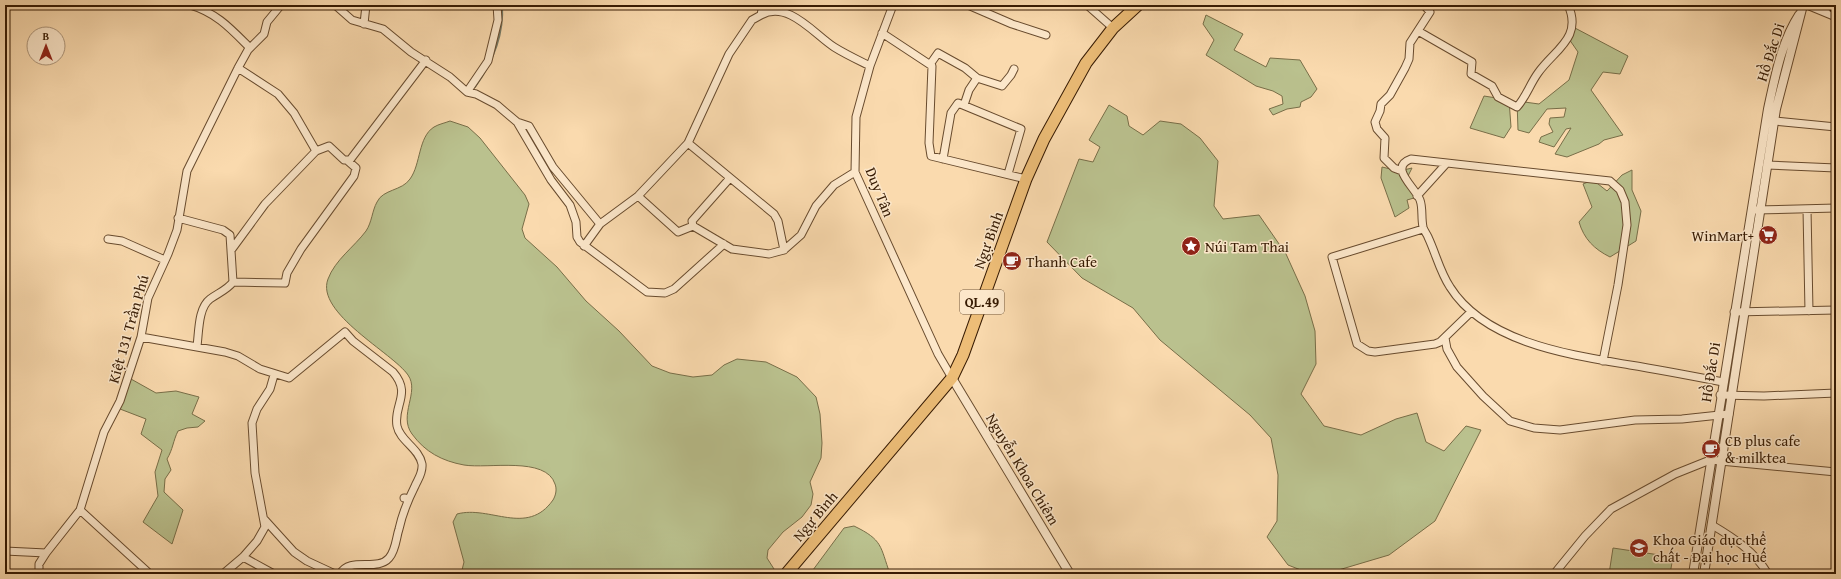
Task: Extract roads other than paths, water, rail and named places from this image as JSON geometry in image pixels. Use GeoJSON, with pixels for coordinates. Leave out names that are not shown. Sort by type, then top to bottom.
{"type":"FeatureCollection","features":[{"type":"Feature","properties":{"kind":"highway","name":"Ngự Bình"},"geometry":{"type":"LineString","coordinates":[[786,574],[952,378],[963,355],[1026,179],[1044,139],[1086,63],[1113,28],[1138,5]]}},
{"type":"Feature","properties":{"kind":"street"},"geometry":{"type":"LineString","coordinates":[[190,5],[223,20],[250,48]]}},
{"type":"Feature","properties":{"kind":"street","name":"Kiệt 131 Trần Phú"},"geometry":{"type":"LineString","coordinates":[[39,574],[39,564],[46,553],[80,510],[104,432],[120,401],[141,337],[148,298],[177,230],[187,171],[238,68],[250,48],[264,34],[267,22],[281,5]]}},
{"type":"Feature","properties":{"kind":"street"},"geometry":{"type":"LineString","coordinates":[[335,5],[352,20],[383,29],[411,52],[426,60],[469,91],[497,105],[517,122],[551,180],[570,205],[576,222],[576,237],[584,246],[647,292],[656,294],[665,293],[674,289],[724,244]]}},
{"type":"Feature","properties":{"kind":"street"},"geometry":{"type":"LineString","coordinates":[[364,24],[366,5]]}},
{"type":"Feature","properties":{"kind":"street"},"geometry":{"type":"LineString","coordinates":[[761,15],[763,5]]}},
{"type":"Feature","properties":{"kind":"street","name":"Duy Tân"},"geometry":{"type":"LineString","coordinates":[[893,5],[870,66],[856,117],[855,172],[938,354],[952,378]]}},
{"type":"Feature","properties":{"kind":"street"},"geometry":{"type":"LineString","coordinates":[[968,5],[1012,24],[1046,35]]}},
{"type":"Feature","properties":{"kind":"street"},"geometry":{"type":"LineString","coordinates":[[1087,5],[1113,28]]}},
{"type":"Feature","properties":{"kind":"street"},"geometry":{"type":"LineString","coordinates":[[1424,5],[1430,12],[1410,43],[1409,59],[1390,95],[1382,104],[1375,122],[1377,129],[1385,138],[1384,158],[1394,168],[1402,172],[1420,200],[1423,229],[1450,287],[1471,312],[1490,325],[1510,335],[1566,353],[1723,382]]}},
{"type":"Feature","properties":{"kind":"street"},"geometry":{"type":"LineString","coordinates":[[1418,31],[1472,62],[1471,74],[1492,86],[1498,97],[1517,107],[1538,72],[1564,45],[1573,22],[1568,5]]}},
{"type":"Feature","properties":{"kind":"street"},"geometry":{"type":"LineString","coordinates":[[469,91],[488,61],[498,20],[496,6]]}},
{"type":"Feature","properties":{"kind":"street"},"geometry":{"type":"LineString","coordinates":[[1804,7],[1836,17]]}},
{"type":"Feature","properties":{"kind":"street","name":"Hồ Đắc Di"},"geometry":{"type":"LineString","coordinates":[[1704,574],[1774,121],[1804,7]]}},
{"type":"Feature","properties":{"kind":"street","name":"Hồ Đắc Di"},"geometry":{"type":"LineString","coordinates":[[1693,574],[1720,395],[1768,109],[1778,65],[1790,29],[1804,7]]}},
{"type":"Feature","properties":{"kind":"street"},"geometry":{"type":"LineString","coordinates":[[584,246],[600,224],[638,196],[688,143],[728,54],[752,20],[766,12],[782,12],[793,16],[841,52],[870,66]]}},
{"type":"Feature","properties":{"kind":"street"},"geometry":{"type":"LineString","coordinates":[[882,33],[931,63]]}},
{"type":"Feature","properties":{"kind":"street"},"geometry":{"type":"LineString","coordinates":[[1014,69],[1002,86],[977,78],[965,68],[938,53],[931,63],[929,143],[931,156],[1026,179]]}},
{"type":"Feature","properties":{"kind":"street"},"geometry":{"type":"LineString","coordinates":[[348,161],[426,60]]}},
{"type":"Feature","properties":{"kind":"street"},"geometry":{"type":"LineString","coordinates":[[238,68],[278,94],[294,114],[316,151]]}},
{"type":"Feature","properties":{"kind":"street"},"geometry":{"type":"LineString","coordinates":[[964,104],[969,90],[977,78]]}},
{"type":"Feature","properties":{"kind":"street"},"geometry":{"type":"LineString","coordinates":[[943,159],[951,114],[958,103],[964,104],[1000,121],[1021,128],[1008,174]]}},
{"type":"Feature","properties":{"kind":"street"},"geometry":{"type":"LineString","coordinates":[[1774,121],[1836,127]]}},
{"type":"Feature","properties":{"kind":"street"},"geometry":{"type":"LineString","coordinates":[[517,122],[529,126],[553,167],[600,224]]}},
{"type":"Feature","properties":{"kind":"street"},"geometry":{"type":"LineString","coordinates":[[688,143],[774,214],[778,221],[784,250]]}},
{"type":"Feature","properties":{"kind":"street"},"geometry":{"type":"LineString","coordinates":[[232,249],[265,204],[316,151],[329,146],[344,160],[348,161],[356,168],[354,176],[301,248],[287,273],[285,283],[233,282]]}},
{"type":"Feature","properties":{"kind":"street"},"geometry":{"type":"LineString","coordinates":[[1402,172],[1404,162],[1411,159],[1610,181],[1620,190],[1626,202],[1627,226],[1618,285],[1603,361]]}},
{"type":"Feature","properties":{"kind":"street"},"geometry":{"type":"LineString","coordinates":[[1418,196],[1446,164]]}},
{"type":"Feature","properties":{"kind":"street"},"geometry":{"type":"LineString","coordinates":[[1767,165],[1836,168]]}},
{"type":"Feature","properties":{"kind":"street"},"geometry":{"type":"LineString","coordinates":[[693,226],[732,249],[769,254],[784,250],[801,235],[816,206],[834,185],[855,172]]}},
{"type":"Feature","properties":{"kind":"street"},"geometry":{"type":"LineString","coordinates":[[693,226],[692,221],[730,178]]}},
{"type":"Feature","properties":{"kind":"street"},"geometry":{"type":"LineString","coordinates":[[638,196],[678,232],[693,226]]}},
{"type":"Feature","properties":{"kind":"street"},"geometry":{"type":"LineString","coordinates":[[1751,210],[1836,208]]}},
{"type":"Feature","properties":{"kind":"street"},"geometry":{"type":"LineString","coordinates":[[1807,209],[1809,311]]}},
{"type":"Feature","properties":{"kind":"street"},"geometry":{"type":"LineString","coordinates":[[178,218],[223,230],[230,235],[233,282],[229,287],[209,299],[203,307],[197,346]]}},
{"type":"Feature","properties":{"kind":"street"},"geometry":{"type":"LineString","coordinates":[[1423,229],[1332,256],[1355,339],[1360,346],[1368,351],[1382,352],[1435,344],[1444,338],[1471,312]]}},
{"type":"Feature","properties":{"kind":"street"},"geometry":{"type":"LineString","coordinates":[[108,239],[122,241],[165,260]]}},
{"type":"Feature","properties":{"kind":"street"},"geometry":{"type":"LineString","coordinates":[[1734,312],[1836,310]]}},
{"type":"Feature","properties":{"kind":"street"},"geometry":{"type":"LineString","coordinates":[[141,337],[197,346],[238,356],[260,369],[274,375],[289,378],[343,334],[393,372],[401,399],[397,419],[398,428],[415,451],[422,465],[420,478],[407,499],[390,558],[380,563],[349,566],[342,570],[340,574]]}},
{"type":"Feature","properties":{"kind":"street"},"geometry":{"type":"LineString","coordinates":[[1444,338],[1447,349],[1457,367],[1483,396],[1510,421],[1534,428],[1560,430],[1635,420],[1682,419],[1717,414],[1729,414]]}},
{"type":"Feature","properties":{"kind":"street"},"geometry":{"type":"LineString","coordinates":[[223,574],[243,557],[257,541],[264,527],[255,473],[252,423],[257,409],[270,389],[274,375]]}},
{"type":"Feature","properties":{"kind":"street","name":"Nguyễn Khoa Chiêm"},"geometry":{"type":"LineString","coordinates":[[952,378],[1070,574]]}},
{"type":"Feature","properties":{"kind":"street"},"geometry":{"type":"LineString","coordinates":[[1720,395],[1816,395],[1836,392]]}},
{"type":"Feature","properties":{"kind":"street"},"geometry":{"type":"LineString","coordinates":[[1554,574],[1585,536],[1611,509],[1675,474],[1710,460],[1836,472]]}},
{"type":"Feature","properties":{"kind":"street"},"geometry":{"type":"LineString","coordinates":[[80,510],[150,574]]}},
{"type":"Feature","properties":{"kind":"street"},"geometry":{"type":"LineString","coordinates":[[264,520],[294,552],[307,561],[335,574]]}},
{"type":"Feature","properties":{"kind":"street"},"geometry":{"type":"LineString","coordinates":[[1712,525],[1740,541],[1760,562],[1768,574]]}},
{"type":"Feature","properties":{"kind":"street"},"geometry":{"type":"LineString","coordinates":[[5,551],[46,553]]}},
{"type":"Feature","properties":{"kind":"street"},"geometry":{"type":"LineString","coordinates":[[243,557],[274,574]]}},
{"type":"Feature","properties":{"kind":"waterway"},"geometry":{"type":"LineString","coordinates":[[475,87],[487,68],[496,48],[501,27],[502,5]]}},
{"type":"Feature","properties":{"kind":"railway"},"geometry":{"type":"LineString","coordinates":[[1817,5],[1836,13]]}},
{"type":"Feature","properties":{"kind":"place","name":"WinMart+"},"geometry":{"type":"Point","coordinates":[1768,235]}},
{"type":"Feature","properties":{"kind":"place","name":"Núi Tam Thai"},"geometry":{"type":"Point","coordinates":[1191,246]}},
{"type":"Feature","properties":{"kind":"place","name":"Thanh Cafe"},"geometry":{"type":"Point","coordinates":[1012,261]}},
{"type":"Feature","properties":{"kind":"place","name":"CB plus cafe & milktea"},"geometry":{"type":"Point","coordinates":[1711,449]}},
{"type":"Feature","properties":{"kind":"place","name":"Khoa Giáo dục thể chất - Đại học Huế"},"geometry":{"type":"Point","coordinates":[1639,548]}}]}
